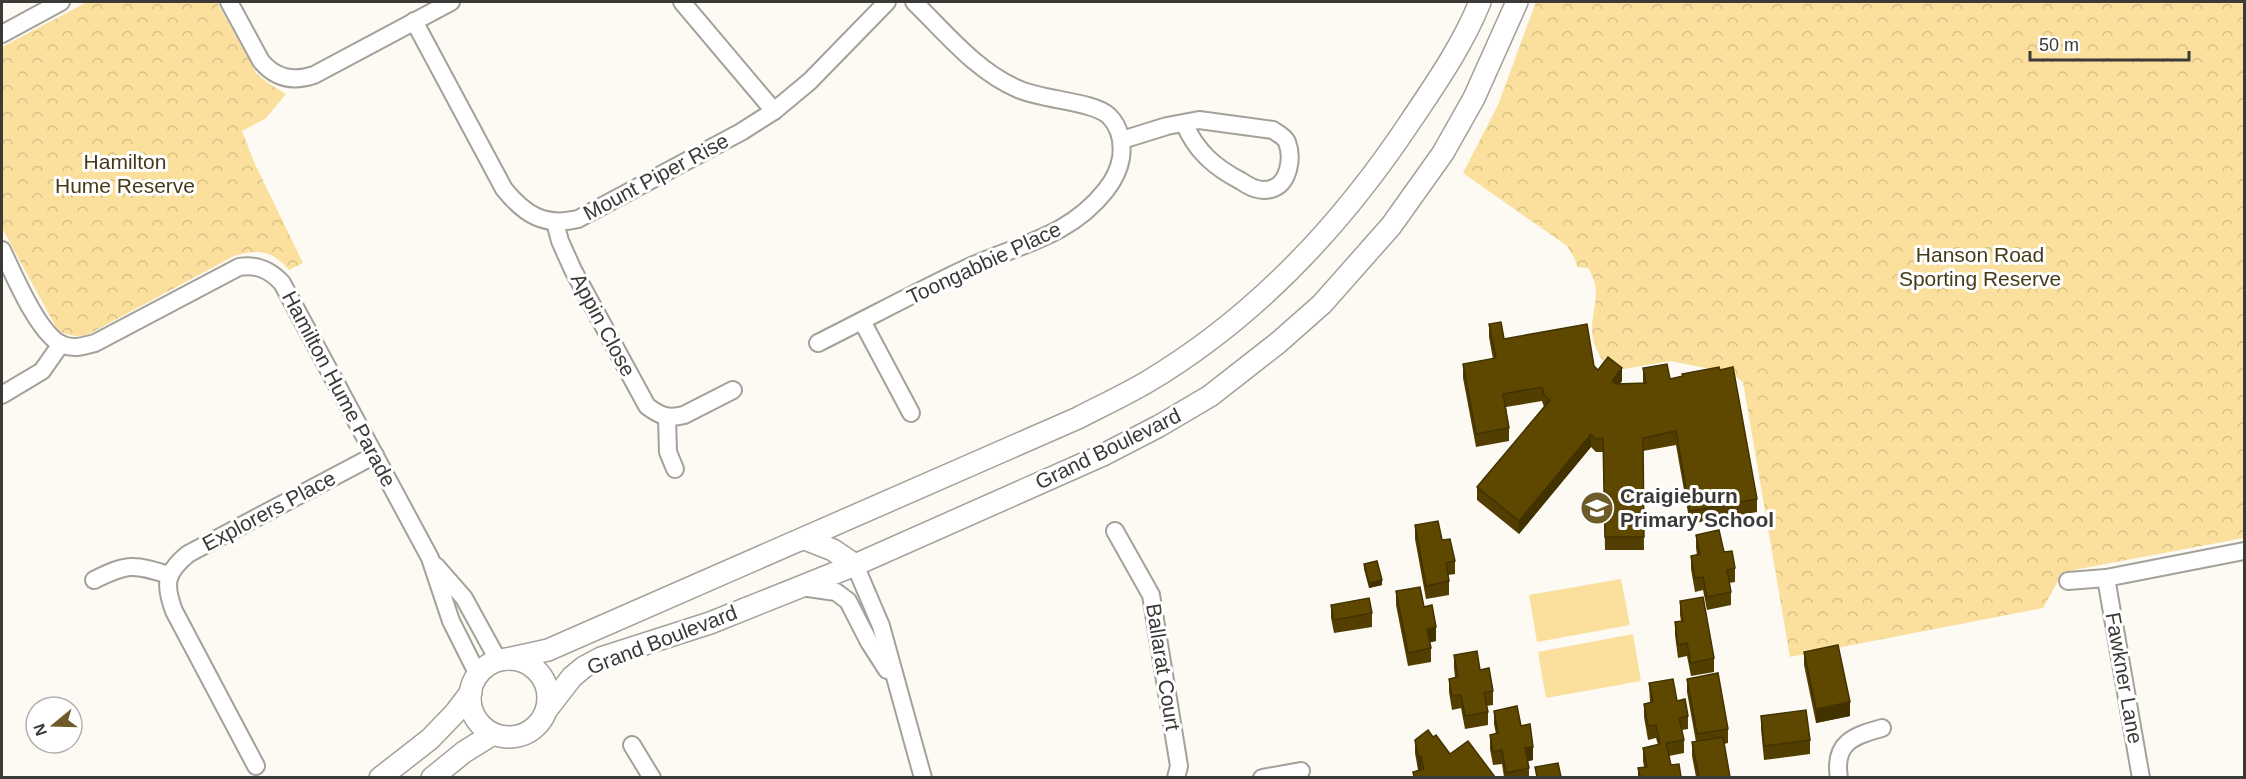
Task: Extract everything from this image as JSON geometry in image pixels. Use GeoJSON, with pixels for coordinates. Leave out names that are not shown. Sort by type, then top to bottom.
{"type":"FeatureCollection","features":[{"type":"Feature","properties":{"kind":"street"},"geometry":{"type":"LineString","coordinates":[[2,33],[61,2]]}},
{"type":"Feature","properties":{"kind":"street"},"geometry":{"type":"LineString","coordinates":[[229,2],[261,61],[277,75],[290,79],[302,79],[314,75],[451,2]]}},
{"type":"Feature","properties":{"kind":"street"},"geometry":{"type":"LineString","coordinates":[[682,2],[774,111]]}},
{"type":"Feature","properties":{"kind":"street","name":"Mount Piper Rise"},"geometry":{"type":"LineString","coordinates":[[414,21],[504,189],[528,213],[555,222],[566,222],[578,219],[741,132],[774,111],[810,81],[887,2]]}},
{"type":"Feature","properties":{"kind":"street"},"geometry":{"type":"LineString","coordinates":[[914,2],[978,65],[1020,90],[1042,98],[1100,110],[1114,121],[1122,140],[1184,123],[1199,120],[1273,130],[1282,136],[1290,154],[1283,182],[1277,187],[1261,190],[1230,175],[1208,160],[1198,149],[1184,123]]}},
{"type":"Feature","properties":{"kind":"street","name":"Grand Boulevard"},"geometry":{"type":"LineString","coordinates":[[502,659],[548,650],[1078,418],[1147,382],[1239,317],[1281,280],[1364,189],[1436,83],[1472,22],[1480,2]]}},
{"type":"Feature","properties":{"kind":"street","name":"Grand Boulevard"},"geometry":{"type":"LineString","coordinates":[[548,708],[572,677],[601,658],[710,623],[855,565],[1103,455],[1210,396],[1279,342],[1322,304],[1358,266],[1418,191],[1443,153],[1474,98],[1517,2]]}},
{"type":"Feature","properties":{"kind":"street","name":"Toongabbie Place"},"geometry":{"type":"LineString","coordinates":[[818,343],[970,267],[1050,236],[1079,219],[1114,180],[1120,163],[1122,140]]}},
{"type":"Feature","properties":{"kind":"street","name":"Appin Close"},"geometry":{"type":"LineString","coordinates":[[555,222],[560,241],[573,270],[647,406],[658,415],[667,418]]}},
{"type":"Feature","properties":{"kind":"street"},"geometry":{"type":"LineString","coordinates":[[2,250],[39,322],[45,331],[61,345],[42,371],[2,395]]}},
{"type":"Feature","properties":{"kind":"street","name":"Hamilton Hume Parade"},"geometry":{"type":"LineString","coordinates":[[61,345],[72,347],[95,343],[229,272],[248,266],[258,267],[276,275],[430,558],[474,683]]}},
{"type":"Feature","properties":{"kind":"street"},"geometry":{"type":"LineString","coordinates":[[862,321],[911,413]]}},
{"type":"Feature","properties":{"kind":"street"},"geometry":{"type":"LineString","coordinates":[[675,469],[668,452],[667,418],[684,415],[733,390]]}},
{"type":"Feature","properties":{"kind":"street","name":"Explorers Place"},"geometry":{"type":"LineString","coordinates":[[169,575],[177,563],[188,554],[375,455]]}},
{"type":"Feature","properties":{"kind":"street","name":"Ballarat Court"},"geometry":{"type":"LineString","coordinates":[[1115,531],[1151,595],[1179,766],[1177,777]]}},
{"type":"Feature","properties":{"kind":"street"},"geometry":{"type":"LineString","coordinates":[[805,539],[832,550],[855,565],[881,626],[923,777]]}},
{"type":"Feature","properties":{"kind":"street"},"geometry":{"type":"LineString","coordinates":[[2068,581],[2106,578],[2244,551]]}},
{"type":"Feature","properties":{"kind":"street","name":"Hamilton Hume Parade"},"geometry":{"type":"LineString","coordinates":[[430,558],[464,598],[502,659]]}},
{"type":"Feature","properties":{"kind":"street"},"geometry":{"type":"LineString","coordinates":[[94,580],[117,568],[130,566],[141,566],[169,575],[166,585],[174,611],[256,766]]}},
{"type":"Feature","properties":{"kind":"street","name":"Fawkner Lane"},"geometry":{"type":"LineString","coordinates":[[2106,578],[2141,777]]}},
{"type":"Feature","properties":{"kind":"street"},"geometry":{"type":"LineString","coordinates":[[799,587],[836,592],[848,601],[869,642],[897,686]]}},
{"type":"Feature","properties":{"kind":"street"},"geometry":{"type":"LineString","coordinates":[[380,777],[430,739],[455,713],[474,683],[487,666],[502,659],[519,660],[531,665],[540,673],[546,683],[549,696],[548,708],[536,728],[526,734],[504,737],[493,734],[482,727],[475,717],[471,705],[474,683]]}},
{"type":"Feature","properties":{"kind":"street"},"geometry":{"type":"LineString","coordinates":[[1839,777],[1838,767],[1845,743],[1856,736],[1882,728]]}},
{"type":"Feature","properties":{"kind":"street"},"geometry":{"type":"LineString","coordinates":[[432,777],[464,752],[493,734]]}},
{"type":"Feature","properties":{"kind":"street"},"geometry":{"type":"LineString","coordinates":[[632,745],[652,777]]}},
{"type":"Feature","properties":{"kind":"street"},"geometry":{"type":"LineString","coordinates":[[1262,777],[1301,771]]}},
{"type":"Feature","properties":{"kind":"green space","name":"Hamilton Hume Reserve"},"geometry":{"type":"Polygon","coordinates":[[[87,2],[217,2],[257,74],[286,94],[266,118],[242,131],[254,162],[303,263],[289,270],[277,258],[264,253],[251,252],[234,256],[87,335],[71,335],[57,329],[2,228],[2,47],[87,2]]]}},
{"type":"Feature","properties":{"kind":"green space","name":"Hanson Road Sporting Reserve"},"geometry":{"type":"Polygon","coordinates":[[[1536,2],[2244,2],[2244,538],[2063,572],[2043,608],[1790,657],[1743,382],[1731,373],[1670,361],[1618,370],[1606,366],[1596,349],[1592,335],[1596,291],[1588,268],[1577,267],[1567,246],[1463,173],[1498,105],[1536,2]]]}},
{"type":"Feature","properties":{"kind":"green space"},"geometry":{"type":"Polygon","coordinates":[[[1621,579],[1630,625],[1537,642],[1529,595],[1621,579]]]}},
{"type":"Feature","properties":{"kind":"green space"},"geometry":{"type":"Polygon","coordinates":[[[1633,634],[1641,681],[1546,698],[1538,652],[1633,634]]]}},
{"type":"Feature","properties":{"kind":"building"},"geometry":{"type":"Polygon","coordinates":[[[1501,322],[1504,339],[1587,324],[1594,366],[1598,370],[1608,357],[1622,368],[1612,381],[1616,384],[1646,383],[1643,368],[1667,364],[1670,379],[1683,376],[1682,374],[1719,367],[1720,370],[1733,367],[1757,499],[1690,511],[1676,431],[1643,438],[1644,537],[1605,537],[1603,438],[1596,439],[1591,434],[1519,521],[1477,487],[1550,400],[1544,395],[1542,387],[1503,394],[1509,428],[1476,434],[1463,364],[1496,358],[1489,324],[1501,322]]]}},
{"type":"Feature","properties":{"kind":"building"},"geometry":{"type":"Polygon","coordinates":[[[1438,521],[1442,540],[1450,539],[1455,561],[1446,563],[1449,581],[1426,586],[1415,525],[1438,521]]]}},
{"type":"Feature","properties":{"kind":"building"},"geometry":{"type":"Polygon","coordinates":[[[1719,530],[1724,552],[1732,551],[1735,568],[1727,570],[1731,592],[1707,597],[1703,577],[1695,578],[1691,556],[1700,554],[1696,535],[1719,530]]]}},
{"type":"Feature","properties":{"kind":"building"},"geometry":{"type":"Polygon","coordinates":[[[1377,561],[1382,580],[1369,583],[1364,564],[1377,561]]]}},
{"type":"Feature","properties":{"kind":"building"},"geometry":{"type":"Polygon","coordinates":[[[1420,587],[1424,607],[1432,605],[1436,627],[1427,629],[1431,648],[1408,653],[1396,591],[1420,587]]]}},
{"type":"Feature","properties":{"kind":"building"},"geometry":{"type":"Polygon","coordinates":[[[1703,597],[1714,658],[1691,663],[1687,643],[1678,645],[1675,622],[1683,621],[1680,601],[1703,597]]]}},
{"type":"Feature","properties":{"kind":"building"},"geometry":{"type":"Polygon","coordinates":[[[1369,598],[1372,613],[1334,620],[1331,605],[1369,598]]]}},
{"type":"Feature","properties":{"kind":"building"},"geometry":{"type":"Polygon","coordinates":[[[1838,645],[1850,702],[1816,709],[1804,652],[1838,645]]]}},
{"type":"Feature","properties":{"kind":"building"},"geometry":{"type":"Polygon","coordinates":[[[1477,651],[1480,670],[1489,668],[1493,691],[1484,693],[1488,712],[1465,716],[1461,695],[1452,696],[1449,679],[1458,677],[1454,655],[1477,651]]]}},
{"type":"Feature","properties":{"kind":"building"},"geometry":{"type":"Polygon","coordinates":[[[1718,673],[1728,729],[1697,734],[1687,679],[1718,673]]]}},
{"type":"Feature","properties":{"kind":"building"},"geometry":{"type":"Polygon","coordinates":[[[1673,679],[1677,701],[1685,699],[1688,716],[1679,718],[1684,740],[1666,743],[1671,765],[1679,764],[1681,777],[1640,777],[1638,768],[1647,767],[1643,748],[1660,744],[1656,725],[1648,726],[1644,704],[1653,702],[1649,683],[1673,679]]]}},
{"type":"Feature","properties":{"kind":"building"},"geometry":{"type":"Polygon","coordinates":[[[1517,706],[1521,726],[1530,724],[1533,747],[1525,748],[1529,768],[1506,773],[1502,750],[1493,752],[1490,735],[1498,733],[1494,711],[1517,706]]]}},
{"type":"Feature","properties":{"kind":"building"},"geometry":{"type":"Polygon","coordinates":[[[1806,710],[1810,740],[1764,746],[1761,716],[1806,710]]]}},
{"type":"Feature","properties":{"kind":"building"},"geometry":{"type":"Polygon","coordinates":[[[1428,730],[1433,737],[1436,735],[1450,754],[1468,741],[1495,777],[1414,777],[1413,772],[1424,769],[1421,756],[1418,757],[1415,740],[1428,730]]]}},
{"type":"Feature","properties":{"kind":"building"},"geometry":{"type":"Polygon","coordinates":[[[1723,737],[1730,777],[1699,777],[1692,742],[1723,737]]]}},
{"type":"Feature","properties":{"kind":"building"},"geometry":{"type":"Polygon","coordinates":[[[1558,763],[1561,777],[1537,777],[1535,767],[1558,763]]]}},
{"type":"Feature","properties":{"kind":"place","name":"Craigieburn Primary School"},"geometry":{"type":"Point","coordinates":[1597,508]}}]}
